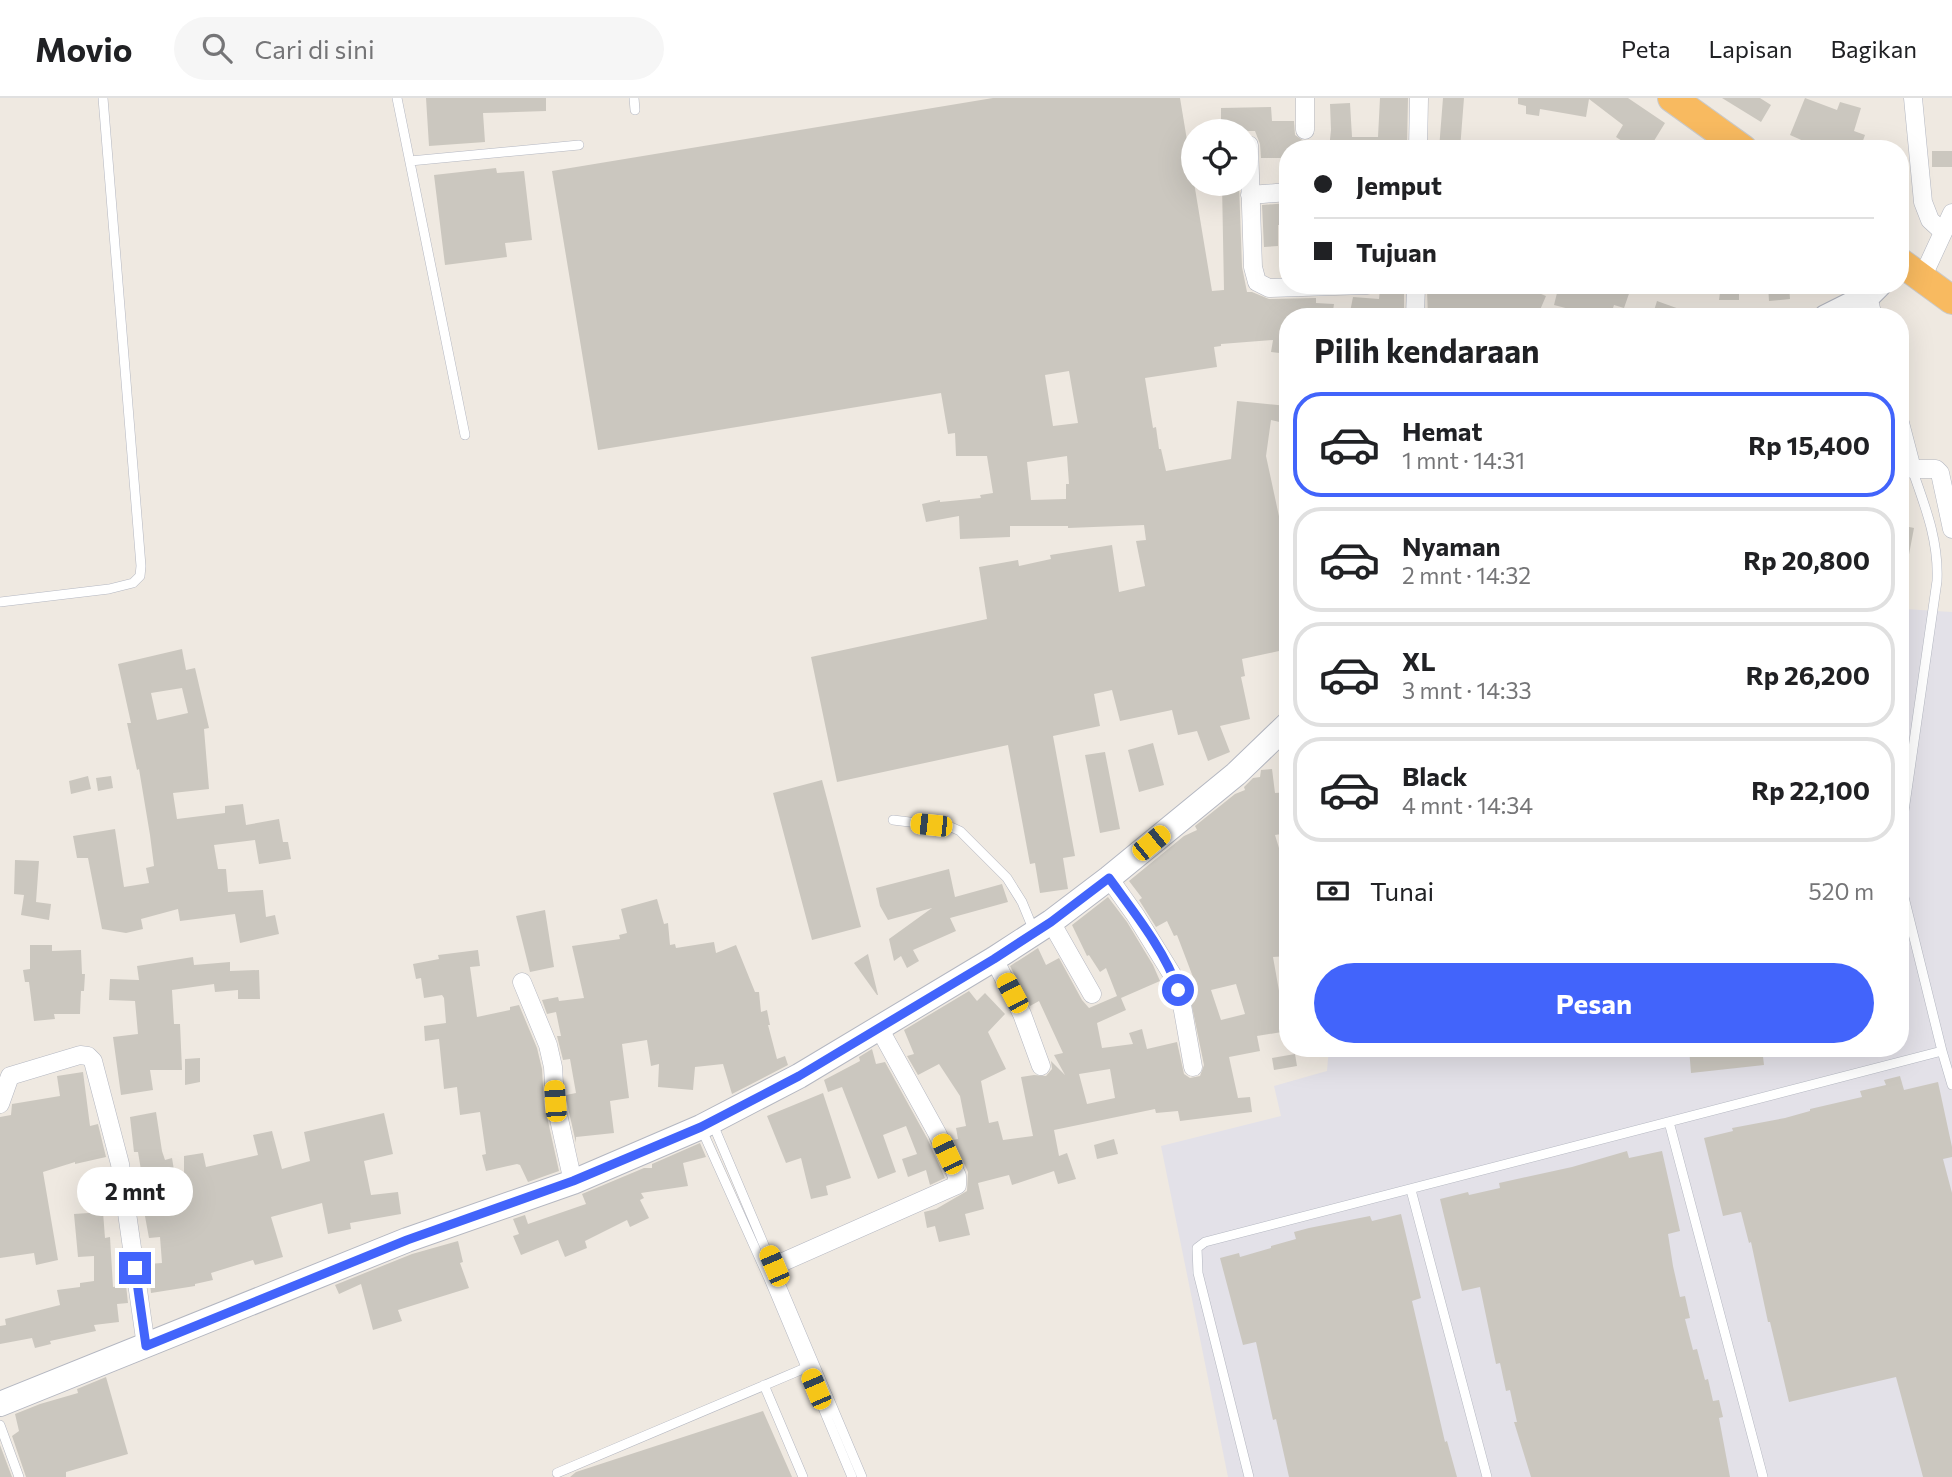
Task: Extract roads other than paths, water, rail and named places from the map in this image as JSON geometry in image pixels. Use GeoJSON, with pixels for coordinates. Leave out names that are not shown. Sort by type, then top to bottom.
{"type":"FeatureCollection","features":[{"type":"Feature","properties":{"kind":"highway"},"geometry":{"type":"LineString","coordinates":[[1672,98],[1730,140]]}},
{"type":"Feature","properties":{"kind":"highway"},"geometry":{"type":"LineString","coordinates":[[1911,270],[1952,300]]}},
{"type":"Feature","properties":{"kind":"main road"},"geometry":{"type":"LineString","coordinates":[[1850,308],[1873,299]]}},
{"type":"Feature","properties":{"kind":"main road"},"geometry":{"type":"LineString","coordinates":[[0,1404],[407,1240],[573,1181],[706,1124],[799,1076],[1043,927],[1109,878],[1236,774],[1279,733]]}},
{"type":"Feature","properties":{"kind":"street"},"geometry":{"type":"LineString","coordinates":[[1305,98],[1305,130]]}},
{"type":"Feature","properties":{"kind":"street"},"geometry":{"type":"LineString","coordinates":[[1418,140],[1419,98]]}},
{"type":"Feature","properties":{"kind":"street"},"geometry":{"type":"LineString","coordinates":[[1913,98],[1923,202],[1930,220],[1943,232]]}},
{"type":"Feature","properties":{"kind":"street"},"geometry":{"type":"LineString","coordinates":[[1258,194],[1279,193]]}},
{"type":"Feature","properties":{"kind":"street"},"geometry":{"type":"LineString","coordinates":[[1250,196],[1253,267],[1257,282],[1269,288],[1279,288]]}},
{"type":"Feature","properties":{"kind":"street"},"geometry":{"type":"LineString","coordinates":[[1911,270],[1943,232],[1952,213]]}},
{"type":"Feature","properties":{"kind":"street"},"geometry":{"type":"LineString","coordinates":[[1909,458],[1912,469],[1936,469],[1940,473],[1952,529]]}},
{"type":"Feature","properties":{"kind":"street"},"geometry":{"type":"LineString","coordinates":[[1109,878],[1173,976],[1182,1005],[1193,1067]]}},
{"type":"Feature","properties":{"kind":"street"},"geometry":{"type":"LineString","coordinates":[[1043,927],[1092,994]]}},
{"type":"Feature","properties":{"kind":"street"},"geometry":{"type":"LineString","coordinates":[[994,959],[1022,1014],[1041,1066]]}},
{"type":"Feature","properties":{"kind":"street"},"geometry":{"type":"LineString","coordinates":[[522,982],[548,1045],[553,1067],[555,1101],[573,1181]]}},
{"type":"Feature","properties":{"kind":"street"},"geometry":{"type":"LineString","coordinates":[[774,1266],[957,1185],[957,1176],[937,1133],[879,1028]]}},
{"type":"Feature","properties":{"kind":"street"},"geometry":{"type":"LineString","coordinates":[[0,1104],[6,1082],[15,1074],[80,1055],[89,1056],[93,1061],[120,1164],[146,1346]]}},
{"type":"Feature","properties":{"kind":"lane"},"geometry":{"type":"LineString","coordinates":[[0,602],[109,589],[132,583],[140,576],[142,566],[103,98]]}},
{"type":"Feature","properties":{"kind":"lane"},"geometry":{"type":"LineString","coordinates":[[397,98],[465,435]]}},
{"type":"Feature","properties":{"kind":"lane"},"geometry":{"type":"LineString","coordinates":[[634,98],[635,110]]}},
{"type":"Feature","properties":{"kind":"lane"},"geometry":{"type":"LineString","coordinates":[[410,161],[579,145]]}},
{"type":"Feature","properties":{"kind":"lane"},"geometry":{"type":"LineString","coordinates":[[1909,776],[1938,559],[1933,529],[1912,469]]}},
{"type":"Feature","properties":{"kind":"lane"},"geometry":{"type":"LineString","coordinates":[[893,820],[950,827],[960,831],[1007,878],[1022,902],[1043,927]]}},
{"type":"Feature","properties":{"kind":"lane"},"geometry":{"type":"LineString","coordinates":[[1909,917],[1952,1084]]}},
{"type":"Feature","properties":{"kind":"lane"},"geometry":{"type":"LineString","coordinates":[[1249,1477],[1198,1273],[1197,1248],[1205,1242],[1942,1051]]}},
{"type":"Feature","properties":{"kind":"lane"},"geometry":{"type":"LineString","coordinates":[[1669,1122],[1763,1477]]}},
{"type":"Feature","properties":{"kind":"lane"},"geometry":{"type":"LineString","coordinates":[[706,1124],[774,1266],[852,1477]]}},
{"type":"Feature","properties":{"kind":"lane"},"geometry":{"type":"LineString","coordinates":[[706,1124],[862,1477]]}},
{"type":"Feature","properties":{"kind":"lane"},"geometry":{"type":"LineString","coordinates":[[1410,1189],[1487,1477]]}},
{"type":"Feature","properties":{"kind":"lane"},"geometry":{"type":"LineString","coordinates":[[557,1472],[811,1365]]}},
{"type":"Feature","properties":{"kind":"lane"},"geometry":{"type":"LineString","coordinates":[[764,1385],[803,1477]]}},
{"type":"Feature","properties":{"kind":"lane"},"geometry":{"type":"LineString","coordinates":[[0,1425],[19,1477]]}}]}
